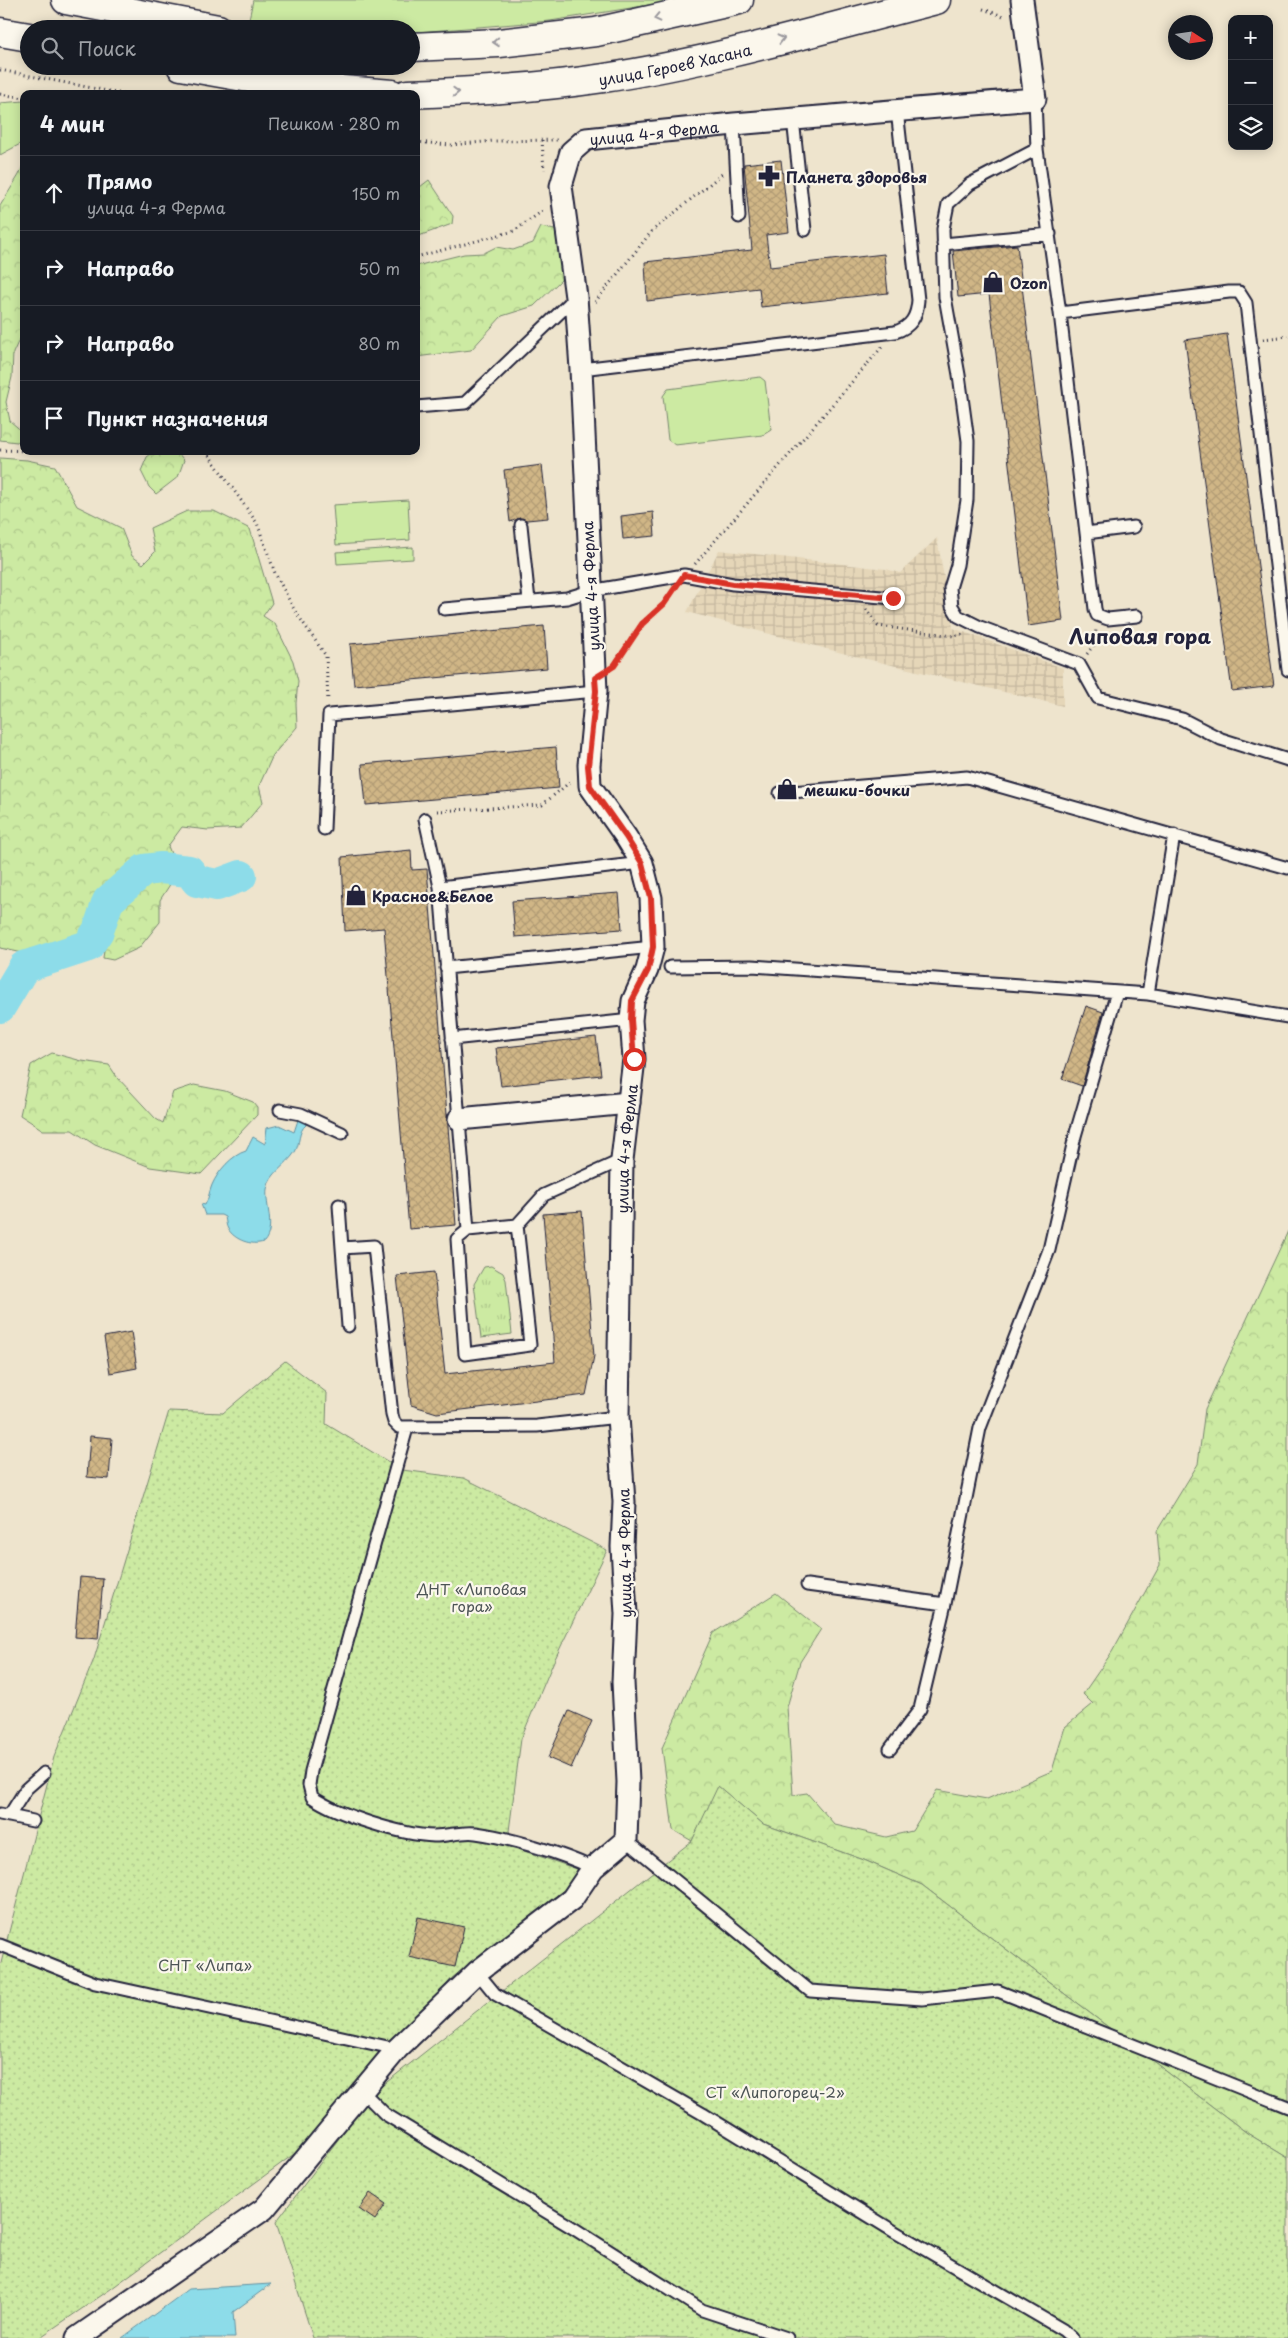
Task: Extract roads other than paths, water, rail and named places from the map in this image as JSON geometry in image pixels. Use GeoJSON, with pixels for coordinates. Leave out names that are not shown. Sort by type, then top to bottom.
{"type":"FeatureCollection","features":[{"type":"Feature","properties":{"kind":"main road"},"geometry":{"type":"LineString","coordinates":[[66,0],[171,20]]}},
{"type":"Feature","properties":{"kind":"main road"},"geometry":{"type":"LineString","coordinates":[[420,46],[499,42],[596,32],[738,0]]}},
{"type":"Feature","properties":{"kind":"main road","name":"улица Героев Хасана"},"geometry":{"type":"LineString","coordinates":[[420,94],[500,91],[605,78],[733,51],[936,0]]}},
{"type":"Feature","properties":{"kind":"main road"},"geometry":{"type":"LineString","coordinates":[[0,32],[20,35]]}},
{"type":"Feature","properties":{"kind":"main road"},"geometry":{"type":"LineString","coordinates":[[232,75],[295,86],[344,90]]}},
{"type":"Feature","properties":{"kind":"street"},"geometry":{"type":"LineString","coordinates":[[1022,0],[1035,99]]}},
{"type":"Feature","properties":{"kind":"street","name":"улица 4-я Ферма"},"geometry":{"type":"LineString","coordinates":[[626,1840],[628,1782],[623,1682],[626,1614],[622,1547],[624,1502],[618,1417],[622,1160],[634,1059],[631,1020],[632,1001],[648,970],[653,947],[651,898],[642,863],[590,786],[588,766],[596,684],[590,592],[581,369],[576,297],[561,186],[571,152],[586,140],[734,124],[1035,99]]}},
{"type":"Feature","properties":{"kind":"street"},"geometry":{"type":"LineString","coordinates":[[459,1119],[629,1103]]}},
{"type":"Feature","properties":{"kind":"street"},"geometry":{"type":"LineString","coordinates":[[78,2338],[264,2209],[397,2049],[476,1972],[572,1899],[593,1868],[626,1840]]}},
{"type":"Feature","properties":{"kind":"lane"},"geometry":{"type":"LineString","coordinates":[[1035,99],[1037,149],[1050,234],[1097,615],[1108,619],[1137,616]]}},
{"type":"Feature","properties":{"kind":"lane"},"geometry":{"type":"LineString","coordinates":[[581,369],[895,332],[906,329],[912,322],[917,310],[918,300],[897,110]]}},
{"type":"Feature","properties":{"kind":"lane"},"geometry":{"type":"LineString","coordinates":[[793,119],[805,230]]}},
{"type":"Feature","properties":{"kind":"lane"},"geometry":{"type":"LineString","coordinates":[[734,124],[739,217]]}},
{"type":"Feature","properties":{"kind":"lane"},"geometry":{"type":"LineString","coordinates":[[1037,149],[970,184],[948,204],[943,229],[945,298],[959,374],[968,441],[967,500],[957,564],[950,588],[952,606],[958,616],[980,627],[1079,664],[1098,698],[1182,720],[1221,739],[1288,760]]}},
{"type":"Feature","properties":{"kind":"lane"},"geometry":{"type":"LineString","coordinates":[[943,244],[1050,234]]}},
{"type":"Feature","properties":{"kind":"lane"},"geometry":{"type":"LineString","coordinates":[[1060,314],[1239,292],[1246,303],[1288,670]]}},
{"type":"Feature","properties":{"kind":"lane"},"geometry":{"type":"LineString","coordinates":[[420,408],[465,403],[576,297]]}},
{"type":"Feature","properties":{"kind":"lane"},"geometry":{"type":"LineString","coordinates":[[521,525],[530,601]]}},
{"type":"Feature","properties":{"kind":"lane"},"geometry":{"type":"LineString","coordinates":[[1086,533],[1134,527]]}},
{"type":"Feature","properties":{"kind":"lane"},"geometry":{"type":"LineString","coordinates":[[444,610],[567,598],[684,575],[733,584],[893,598]]}},
{"type":"Feature","properties":{"kind":"lane"},"geometry":{"type":"LineString","coordinates":[[324,829],[329,715],[596,684]]}},
{"type":"Feature","properties":{"kind":"lane"},"geometry":{"type":"LineString","coordinates":[[780,793],[967,777],[1288,868]]}},
{"type":"Feature","properties":{"kind":"lane"},"geometry":{"type":"LineString","coordinates":[[425,819],[440,887],[468,1230]]}},
{"type":"Feature","properties":{"kind":"lane"},"geometry":{"type":"LineString","coordinates":[[1148,994],[1174,836]]}},
{"type":"Feature","properties":{"kind":"lane"},"geometry":{"type":"LineString","coordinates":[[440,887],[642,863]]}},
{"type":"Feature","properties":{"kind":"lane"},"geometry":{"type":"LineString","coordinates":[[446,968],[653,947]]}},
{"type":"Feature","properties":{"kind":"lane"},"geometry":{"type":"LineString","coordinates":[[670,967],[752,966],[1148,994],[1288,1017]]}},
{"type":"Feature","properties":{"kind":"lane"},"geometry":{"type":"LineString","coordinates":[[890,1749],[920,1709],[945,1604],[980,1428],[1049,1250],[1075,1136],[1117,992]]}},
{"type":"Feature","properties":{"kind":"lane"},"geometry":{"type":"LineString","coordinates":[[452,1039],[631,1020]]}},
{"type":"Feature","properties":{"kind":"lane"},"geometry":{"type":"LineString","coordinates":[[280,1110],[301,1114],[342,1133]]}},
{"type":"Feature","properties":{"kind":"lane"},"geometry":{"type":"LineString","coordinates":[[517,1224],[530,1345],[465,1354],[457,1239],[468,1230],[517,1224],[544,1195],[622,1160]]}},
{"type":"Feature","properties":{"kind":"lane"},"geometry":{"type":"LineString","coordinates":[[339,1205],[348,1326]]}},
{"type":"Feature","properties":{"kind":"lane"},"geometry":{"type":"LineString","coordinates":[[342,1248],[374,1246],[392,1415],[394,1422],[399,1427],[536,1426],[618,1417]]}},
{"type":"Feature","properties":{"kind":"lane"},"geometry":{"type":"LineString","coordinates":[[407,1428],[311,1771],[309,1785],[312,1797],[322,1804],[386,1828],[434,1836],[475,1833],[568,1856],[593,1868]]}},
{"type":"Feature","properties":{"kind":"lane"},"geometry":{"type":"LineString","coordinates":[[807,1586],[945,1604]]}},
{"type":"Feature","properties":{"kind":"lane"},"geometry":{"type":"LineString","coordinates":[[33,1821],[5,1815],[26,1789],[44,1774]]}},
{"type":"Feature","properties":{"kind":"lane"},"geometry":{"type":"LineString","coordinates":[[626,1840],[810,1991],[922,1999],[998,1991],[1288,2107]]}},
{"type":"Feature","properties":{"kind":"lane"},"geometry":{"type":"LineString","coordinates":[[0,1945],[95,1983],[397,2049]]}},
{"type":"Feature","properties":{"kind":"lane"},"geometry":{"type":"LineString","coordinates":[[476,1972],[495,1994],[703,2114],[894,2232],[1063,2330],[1072,2338]]}},
{"type":"Feature","properties":{"kind":"lane"},"geometry":{"type":"LineString","coordinates":[[362,2091],[385,2114],[573,2228],[702,2310],[787,2338]]}},
{"type":"Feature","properties":{"kind":"water"},"geometry":{"type":"Polygon","coordinates":[[[299,1117],[304,1119],[306,1125],[303,1128],[297,1149],[271,1178],[267,1189],[270,1224],[267,1236],[264,1242],[259,1243],[249,1243],[239,1239],[228,1229],[225,1217],[221,1215],[205,1215],[201,1204],[205,1205],[218,1174],[231,1160],[246,1151],[253,1137],[265,1144],[267,1128],[279,1125],[294,1132],[299,1117]]]}},
{"type":"Feature","properties":{"kind":"water"},"geometry":{"type":"Polygon","coordinates":[[[271,2284],[233,2312],[235,2338],[122,2338],[189,2289],[271,2284]]]}},
{"type":"Feature","properties":{"kind":"waterway"},"geometry":{"type":"LineString","coordinates":[[0,1007],[24,967],[88,946],[98,931],[108,901],[144,870],[161,868],[189,871],[197,881],[217,885],[241,876]]}},
{"type":"Feature","properties":{"kind":"place","name":"Планета здоровья"},"geometry":{"type":"Point","coordinates":[769,176]}},
{"type":"Feature","properties":{"kind":"place","name":"Ozon"},"geometry":{"type":"Point","coordinates":[993,282]}},
{"type":"Feature","properties":{"kind":"place","name":"мешки-бочки"},"geometry":{"type":"Point","coordinates":[787,789]}},
{"type":"Feature","properties":{"kind":"place","name":"Красное&Белое"},"geometry":{"type":"Point","coordinates":[356,895]}},
{"type":"Feature","properties":{"kind":"district","name":"Липовая гора"},"geometry":{"type":"Point","coordinates":[1140,636]}},
{"type":"Feature","properties":{"kind":"park label","name":"ДНТ «Липовая гора»"},"geometry":{"type":"Point","coordinates":[472,1596]}},
{"type":"Feature","properties":{"kind":"park label","name":"СНТ «Липа»"},"geometry":{"type":"Point","coordinates":[205,1964]}},
{"type":"Feature","properties":{"kind":"park label","name":"СТ «Липогорец-2»"},"geometry":{"type":"Point","coordinates":[775,2091]}}]}
